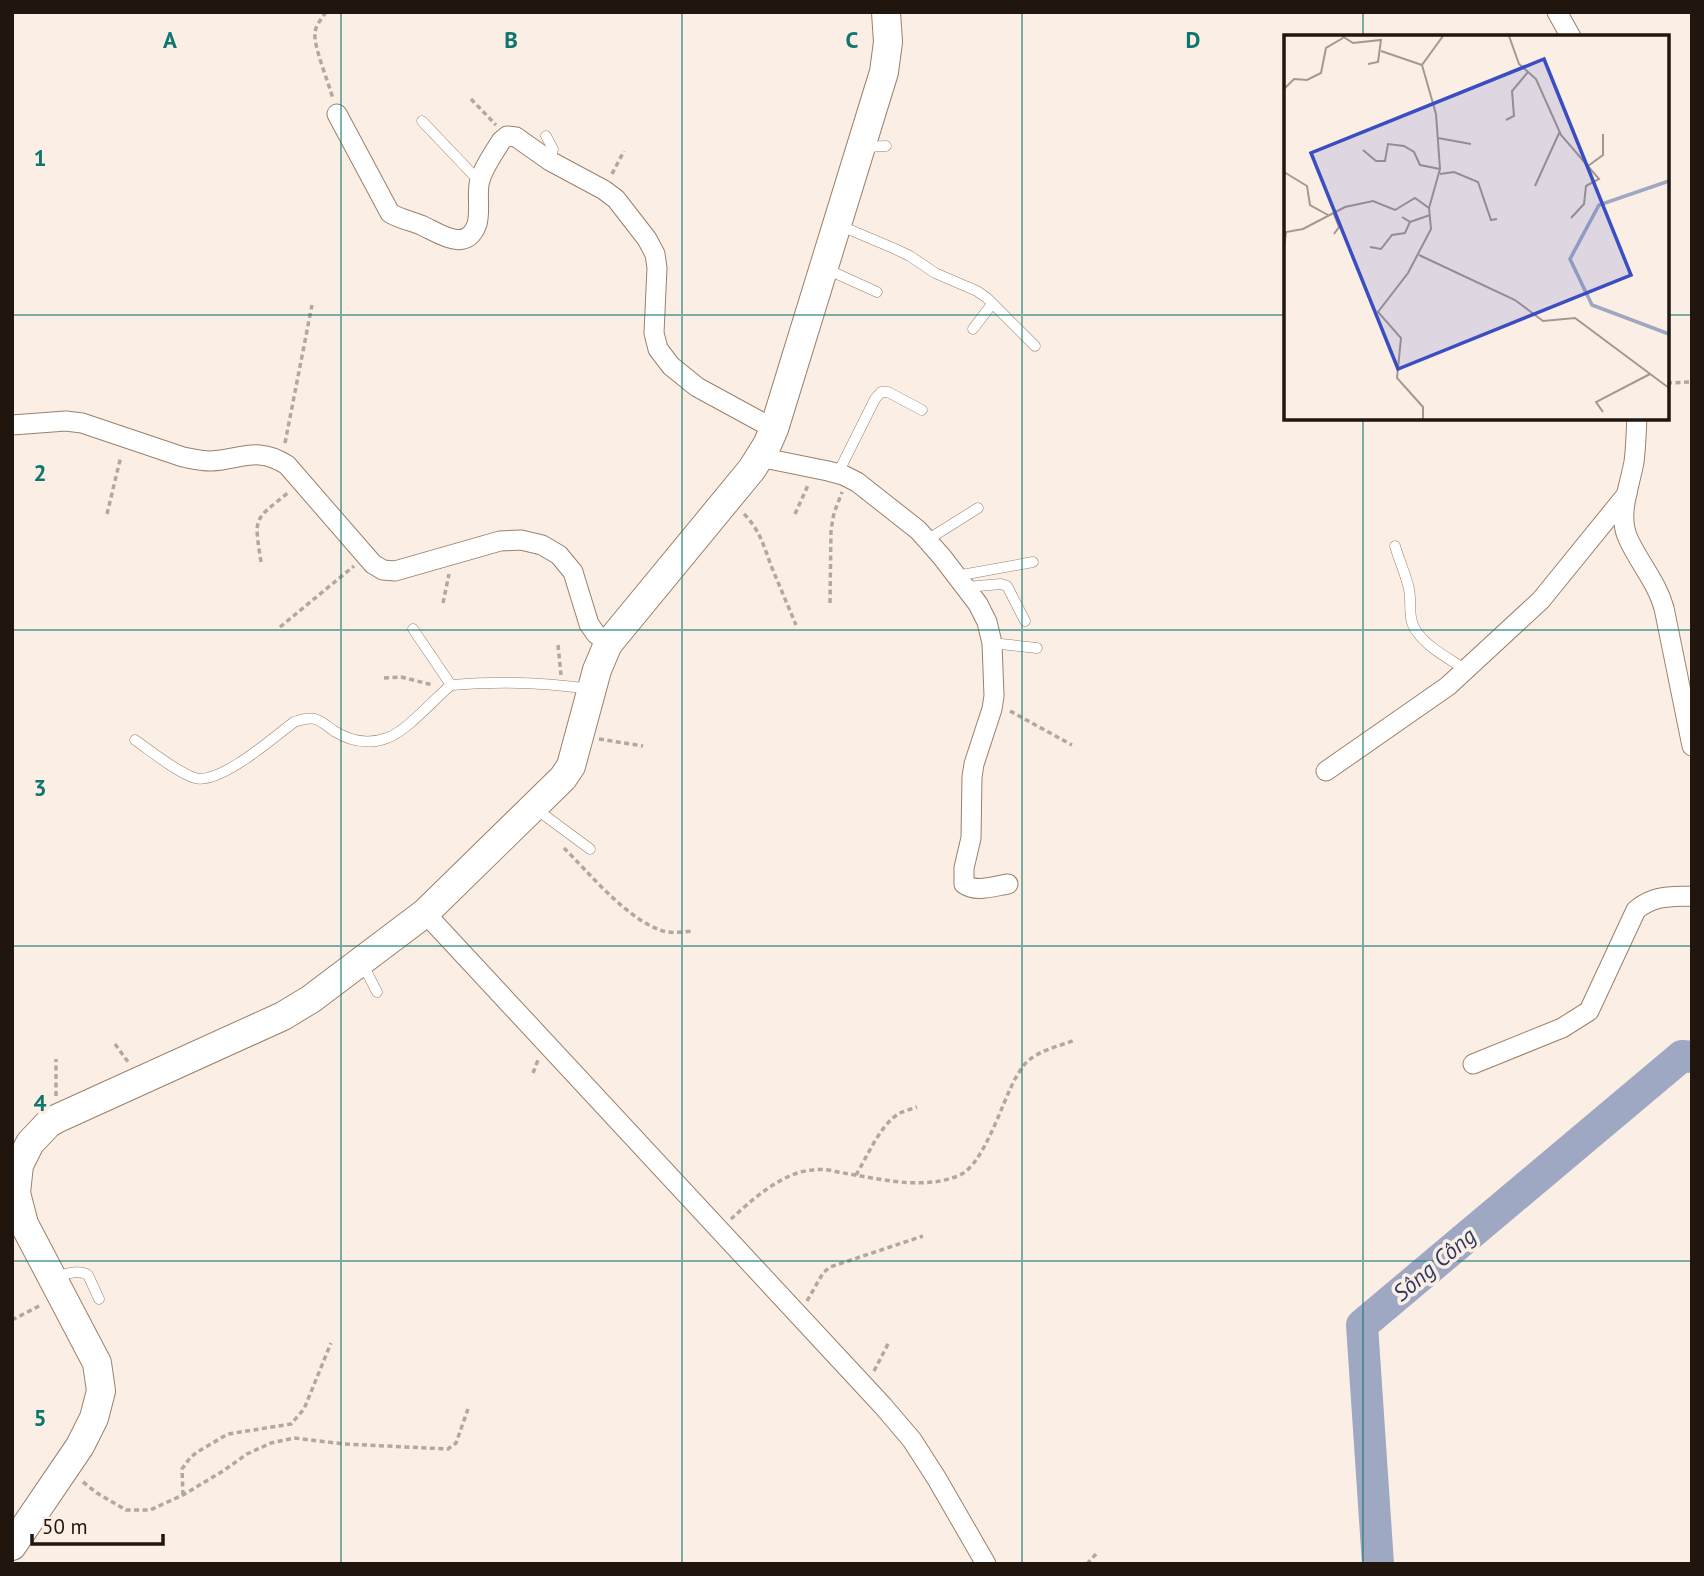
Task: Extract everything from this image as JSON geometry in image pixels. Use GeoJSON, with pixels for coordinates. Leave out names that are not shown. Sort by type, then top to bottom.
{"type":"FeatureCollection","features":[{"type":"Feature","properties":{"kind":"main road"},"geometry":{"type":"LineString","coordinates":[[12,1546],[80,1446],[94,1418],[101,1391],[97,1363],[24,1224],[16,1193],[19,1165],[30,1143],[56,1119],[283,1016],[311,999],[425,913],[563,778],[571,766],[597,670],[608,643],[752,469],[774,429],[837,224],[874,147],[888,42],[886,12]]}},
{"type":"Feature","properties":{"kind":"street"},"geometry":{"type":"LineString","coordinates":[[1557,12],[1570,35]]}},
{"type":"Feature","properties":{"kind":"street"},"geometry":{"type":"LineString","coordinates":[[337,114],[390,213],[448,238],[457,240],[467,237],[477,223],[480,205],[479,181],[501,141],[507,136],[516,137],[551,161],[604,190],[616,199],[647,239],[654,254],[657,268],[653,333],[658,349],[671,366],[697,387],[774,429]]}},
{"type":"Feature","properties":{"kind":"street"},"geometry":{"type":"LineString","coordinates":[[1637,420],[1634,461],[1624,519],[1627,535],[1660,593],[1692,746]]}},
{"type":"Feature","properties":{"kind":"street"},"geometry":{"type":"LineString","coordinates":[[12,425],[82,422],[199,460],[214,461],[257,454],[274,457],[287,465],[373,564],[383,570],[395,571],[500,541],[520,540],[541,545],[559,555],[573,572],[589,624],[596,634],[608,643]]}},
{"type":"Feature","properties":{"kind":"street"},"geometry":{"type":"LineString","coordinates":[[759,457],[816,468],[843,475],[857,482],[918,530],[978,604],[987,622],[992,643],[993,702],[974,764],[971,838],[963,877],[964,884],[969,888],[1008,884]]}},
{"type":"Feature","properties":{"kind":"street"},"geometry":{"type":"LineString","coordinates":[[1326,771],[1448,686],[1466,670],[1541,600],[1627,494]]}},
{"type":"Feature","properties":{"kind":"street"},"geometry":{"type":"LineString","coordinates":[[1473,1064],[1563,1028],[1589,1011],[1636,910],[1647,901],[1692,896]]}},
{"type":"Feature","properties":{"kind":"street"},"geometry":{"type":"LineString","coordinates":[[425,913],[865,1386],[912,1440],[986,1564]]}},
{"type":"Feature","properties":{"kind":"lane"},"geometry":{"type":"LineString","coordinates":[[422,121],[479,181]]}},
{"type":"Feature","properties":{"kind":"lane"},"geometry":{"type":"LineString","coordinates":[[546,136],[554,149],[551,161]]}},
{"type":"Feature","properties":{"kind":"lane"},"geometry":{"type":"LineString","coordinates":[[837,224],[902,252],[935,273],[977,291],[1035,346]]}},
{"type":"Feature","properties":{"kind":"lane"},"geometry":{"type":"LineString","coordinates":[[824,268],[877,292]]}},
{"type":"Feature","properties":{"kind":"lane"},"geometry":{"type":"LineString","coordinates":[[973,329],[992,304]]}},
{"type":"Feature","properties":{"kind":"lane"},"geometry":{"type":"LineString","coordinates":[[843,475],[875,399],[881,392],[888,392],[922,410]]}},
{"type":"Feature","properties":{"kind":"lane"},"geometry":{"type":"LineString","coordinates":[[927,540],[978,508]]}},
{"type":"Feature","properties":{"kind":"lane"},"geometry":{"type":"LineString","coordinates":[[1395,546],[1409,588],[1411,621],[1418,634],[1466,670]]}},
{"type":"Feature","properties":{"kind":"lane"},"geometry":{"type":"LineString","coordinates":[[960,582],[1033,562]]}},
{"type":"Feature","properties":{"kind":"lane"},"geometry":{"type":"LineString","coordinates":[[960,582],[1007,586],[1025,621]]}},
{"type":"Feature","properties":{"kind":"lane"},"geometry":{"type":"LineString","coordinates":[[413,629],[448,688]]}},
{"type":"Feature","properties":{"kind":"lane"},"geometry":{"type":"LineString","coordinates":[[992,643],[1037,648]]}},
{"type":"Feature","properties":{"kind":"lane"},"geometry":{"type":"LineString","coordinates":[[135,740],[196,779],[209,778],[233,768],[293,722],[304,719],[314,719],[357,741],[371,741],[388,738],[407,725],[448,688],[480,682],[562,685],[592,689]]}},
{"type":"Feature","properties":{"kind":"lane"},"geometry":{"type":"LineString","coordinates":[[533,807],[590,849]]}},
{"type":"Feature","properties":{"kind":"lane"},"geometry":{"type":"LineString","coordinates":[[361,961],[377,992]]}},
{"type":"Feature","properties":{"kind":"lane"},"geometry":{"type":"LineString","coordinates":[[57,1286],[79,1272],[85,1273],[99,1299]]}},
{"type":"Feature","properties":{"kind":"path"},"geometry":{"type":"LineString","coordinates":[[326,12],[315,32],[337,114]]}},
{"type":"Feature","properties":{"kind":"path"},"geometry":{"type":"LineString","coordinates":[[471,99],[507,136]]}},
{"type":"Feature","properties":{"kind":"path"},"geometry":{"type":"LineString","coordinates":[[604,190],[624,151]]}},
{"type":"Feature","properties":{"kind":"path"},"geometry":{"type":"LineString","coordinates":[[281,461],[312,304]]}},
{"type":"Feature","properties":{"kind":"path"},"geometry":{"type":"LineString","coordinates":[[1669,383],[1692,382]]}},
{"type":"Feature","properties":{"kind":"path"},"geometry":{"type":"LineString","coordinates":[[107,514],[126,437]]}},
{"type":"Feature","properties":{"kind":"path"},"geometry":{"type":"LineString","coordinates":[[795,514],[816,468]]}},
{"type":"Feature","properties":{"kind":"path"},"geometry":{"type":"LineString","coordinates":[[830,603],[831,530],[843,475]]}},
{"type":"Feature","properties":{"kind":"path"},"geometry":{"type":"LineString","coordinates":[[261,562],[256,530],[261,515],[302,482]]}},
{"type":"Feature","properties":{"kind":"path"},"geometry":{"type":"LineString","coordinates":[[728,497],[754,523],[762,538],[796,625]]}},
{"type":"Feature","properties":{"kind":"path"},"geometry":{"type":"LineString","coordinates":[[443,603],[452,555]]}},
{"type":"Feature","properties":{"kind":"path"},"geometry":{"type":"LineString","coordinates":[[280,627],[366,556]]}},
{"type":"Feature","properties":{"kind":"path"},"geometry":{"type":"LineString","coordinates":[[558,645],[562,685]]}},
{"type":"Feature","properties":{"kind":"path"},"geometry":{"type":"LineString","coordinates":[[384,678],[409,678],[448,688]]}},
{"type":"Feature","properties":{"kind":"path"},"geometry":{"type":"LineString","coordinates":[[993,702],[1072,745]]}},
{"type":"Feature","properties":{"kind":"path"},"geometry":{"type":"LineString","coordinates":[[579,736],[643,746]]}},
{"type":"Feature","properties":{"kind":"path"},"geometry":{"type":"LineString","coordinates":[[557,841],[598,885],[645,923],[671,932],[693,931]]}},
{"type":"Feature","properties":{"kind":"path"},"geometry":{"type":"LineString","coordinates":[[719,1230],[765,1191],[789,1177],[810,1170],[828,1170],[915,1184],[963,1174],[976,1160],[989,1138],[1011,1087],[1027,1061],[1075,1040]]}},
{"type":"Feature","properties":{"kind":"path"},"geometry":{"type":"LineString","coordinates":[[56,1059],[56,1119]]}},
{"type":"Feature","properties":{"kind":"path"},"geometry":{"type":"LineString","coordinates":[[856,1175],[883,1130],[900,1113],[916,1107]]}},
{"type":"Feature","properties":{"kind":"path"},"geometry":{"type":"LineString","coordinates":[[798,1315],[823,1273],[830,1267],[923,1236]]}},
{"type":"Feature","properties":{"kind":"path"},"geometry":{"type":"LineString","coordinates":[[12,1320],[57,1286]]}},
{"type":"Feature","properties":{"kind":"path"},"geometry":{"type":"LineString","coordinates":[[865,1386],[889,1342]]}},
{"type":"Feature","properties":{"kind":"path"},"geometry":{"type":"LineString","coordinates":[[183,1495],[183,1469],[197,1452],[228,1434],[291,1424],[304,1409],[331,1343]]}},
{"type":"Feature","properties":{"kind":"path"},"geometry":{"type":"LineString","coordinates":[[65,1467],[97,1493],[126,1510],[150,1510],[183,1495],[247,1454],[271,1443],[293,1438],[344,1444],[447,1449],[456,1443],[468,1409]]}},
{"type":"Feature","properties":{"kind":"path"},"geometry":{"type":"LineString","coordinates":[[1087,1564],[1096,1554]]}},
{"type":"Feature","properties":{"kind":"waterway","name":"Sông Công"},"geometry":{"type":"LineString","coordinates":[[1378,1564],[1362,1325],[1682,1056],[1692,1057]]}}]}
